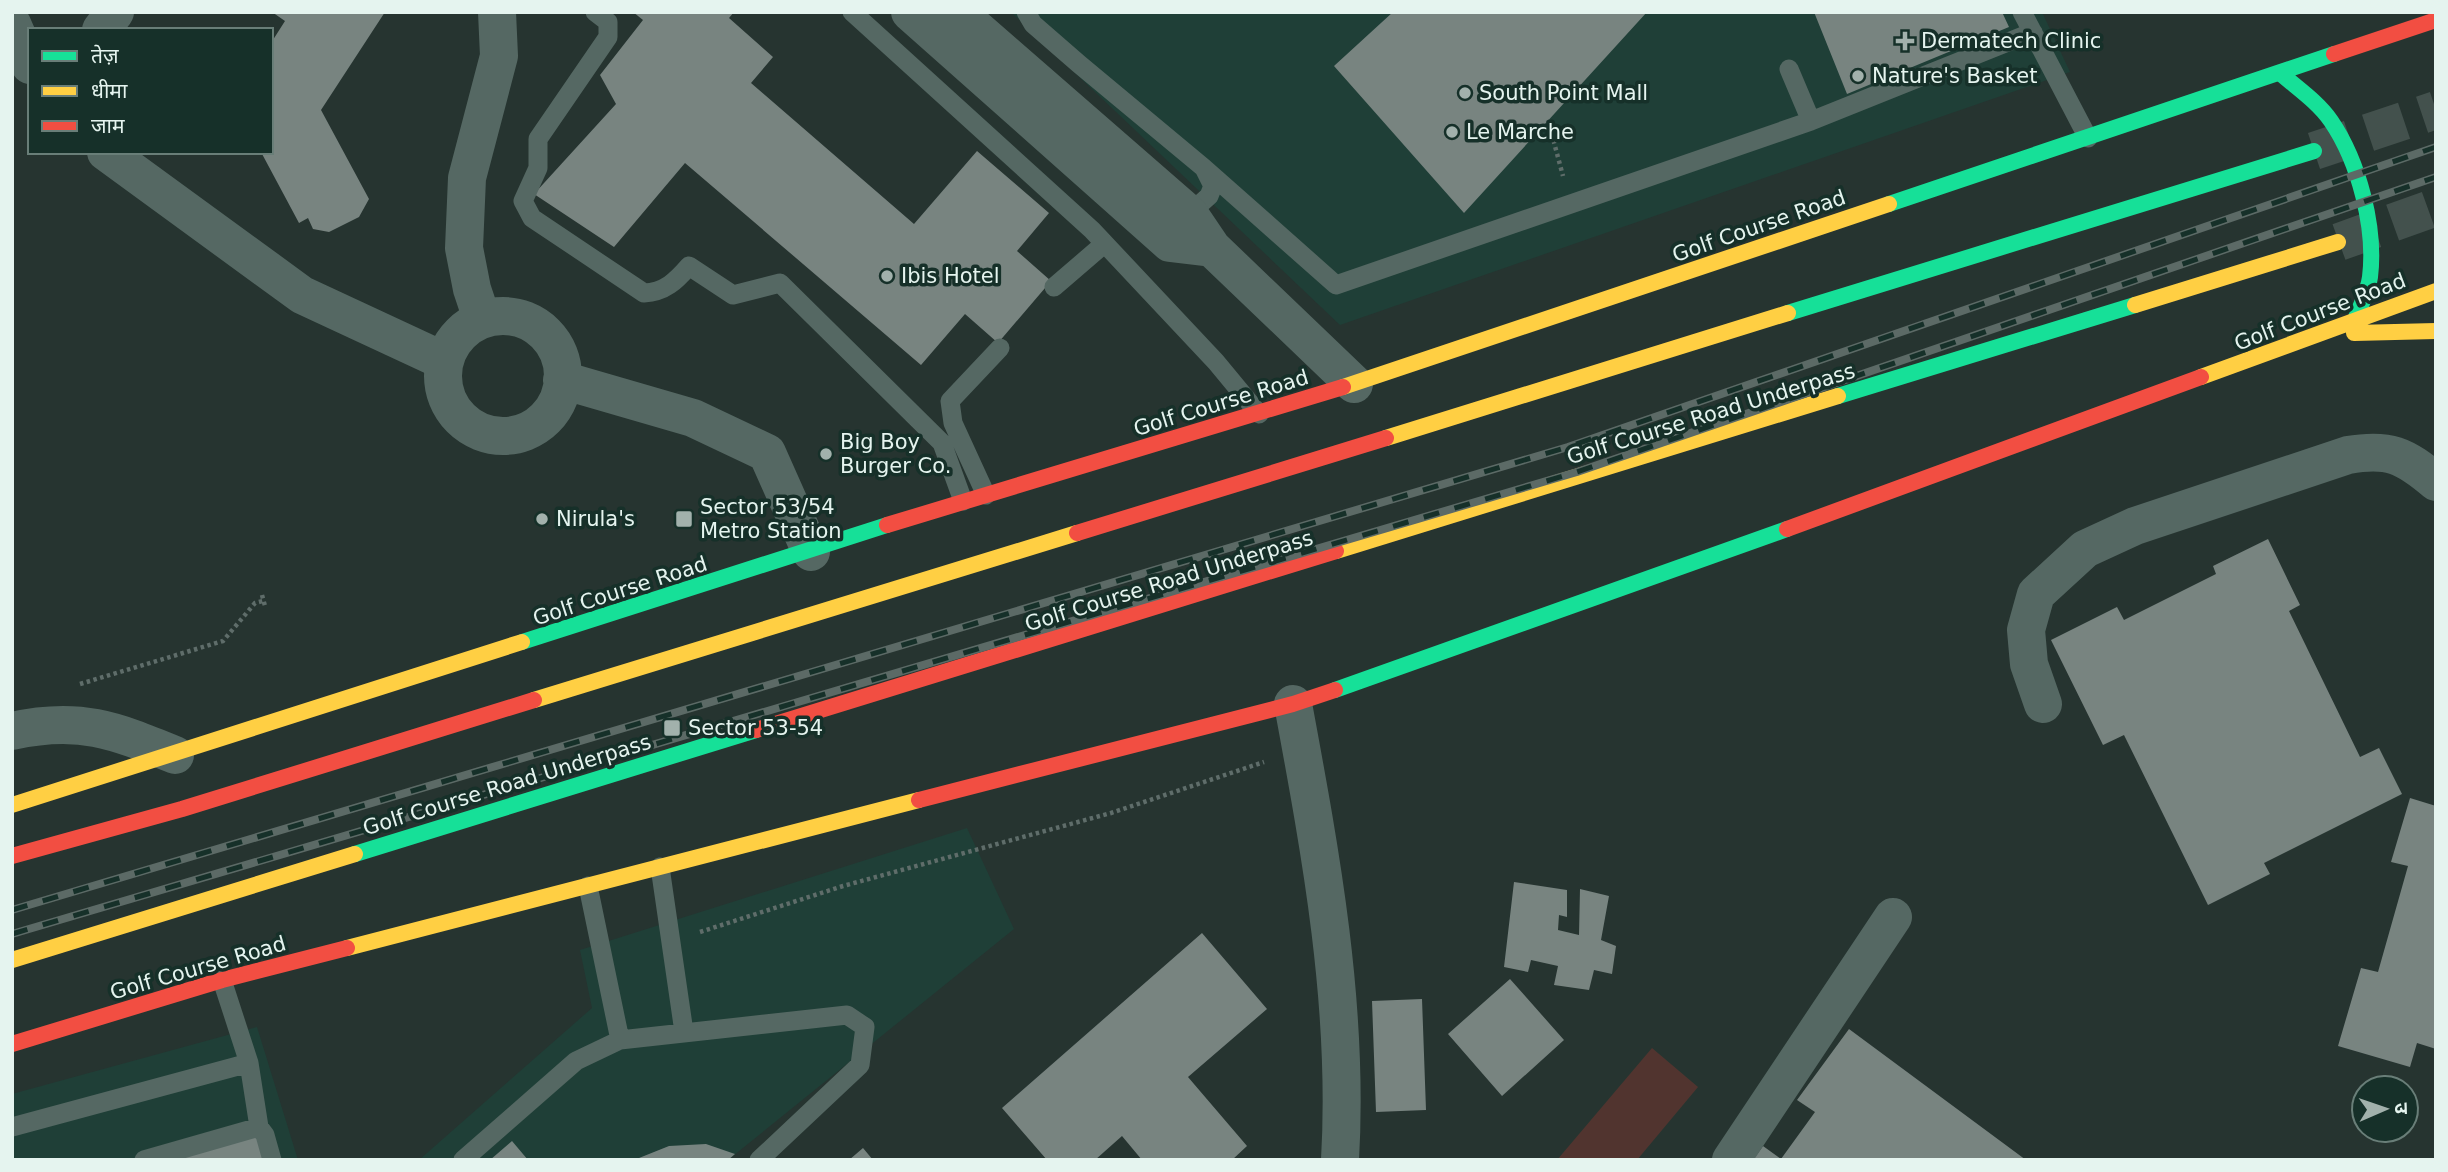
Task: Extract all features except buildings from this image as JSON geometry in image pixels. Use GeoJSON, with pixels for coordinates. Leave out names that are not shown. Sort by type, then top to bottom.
{"type":"FeatureCollection","features":[{"type":"Feature","properties":{"kind":"street"},"geometry":{"type":"LineString","coordinates":[[103,28],[115,12]]}},
{"type":"Feature","properties":{"kind":"street"},"geometry":{"type":"LineString","coordinates":[[482,319],[466,268],[464,236],[467,178],[499,56],[497,12]]}},
{"type":"Feature","properties":{"kind":"street"},"geometry":{"type":"LineString","coordinates":[[910,12],[1170,243],[1212,248]]}},
{"type":"Feature","properties":{"kind":"street"},"geometry":{"type":"LineString","coordinates":[[957,12],[1189,214],[1212,248],[1354,384]]}},
{"type":"Feature","properties":{"kind":"street","name":"Golf Course Road"},"geometry":{"type":"LineString","coordinates":[[12,805],[811,552],[963,501],[1354,384],[2436,20]]}},
{"type":"Feature","properties":{"kind":"street"},"geometry":{"type":"LineString","coordinates":[[12,24],[28,60]]}},
{"type":"Feature","properties":{"kind":"street"},"geometry":{"type":"LineString","coordinates":[[2280,73],[2332,122],[2358,188],[2371,251],[2370,280],[2354,323]]}},
{"type":"Feature","properties":{"kind":"street"},"geometry":{"type":"LineString","coordinates":[[12,856],[196,805],[2314,151]]}},
{"type":"Feature","properties":{"kind":"street"},"geometry":{"type":"LineString","coordinates":[[109,154],[302,295],[444,361]]}},
{"type":"Feature","properties":{"kind":"street","name":"Golf Course Road Underpass"},"geometry":{"type":"LineString","coordinates":[[12,960],[2339,242]]}},
{"type":"Feature","properties":{"kind":"street","name":"Golf Course Road"},"geometry":{"type":"LineString","coordinates":[[12,1044],[222,980],[1293,704],[1626,589],[2436,291]]}},
{"type":"Feature","properties":{"kind":"street"},"geometry":{"type":"LineString","coordinates":[[502,316],[522,318],[540,327],[553,342],[561,360],[560,399],[549,416],[524,433],[494,437],[475,431],[459,418],[447,402],[443,382],[444,361],[452,343],[465,328],[482,319],[502,316]]}},
{"type":"Feature","properties":{"kind":"street"},"geometry":{"type":"LineString","coordinates":[[2325,334],[2436,331]]}},
{"type":"Feature","properties":{"kind":"street"},"geometry":{"type":"LineString","coordinates":[[562,380],[693,418],[767,453],[811,552]]}},
{"type":"Feature","properties":{"kind":"street"},"geometry":{"type":"LineString","coordinates":[[2043,704],[2029,664],[2026,630],[2036,594],[2085,549],[2135,526],[2348,455],[2376,450],[2407,458],[2436,482]]}},
{"type":"Feature","properties":{"kind":"street"},"geometry":{"type":"LineString","coordinates":[[1293,704],[1330,908],[1344,1094],[1340,1160]]}},
{"type":"Feature","properties":{"kind":"street"},"geometry":{"type":"LineString","coordinates":[[12,731],[42,724],[83,725],[114,730],[175,755]]}},
{"type":"Feature","properties":{"kind":"street"},"geometry":{"type":"LineString","coordinates":[[1731,1160],[1893,917]]}},
{"type":"Feature","properties":{"kind":"lane"},"geometry":{"type":"LineString","coordinates":[[595,12],[608,22],[608,37],[538,139],[538,168],[523,201],[532,218],[644,293],[656,293],[672,284],[689,266],[733,295],[780,283],[942,443],[963,501]]}},
{"type":"Feature","properties":{"kind":"lane"},"geometry":{"type":"LineString","coordinates":[[852,12],[1104,244],[1216,362],[1259,414]]}},
{"type":"Feature","properties":{"kind":"lane"},"geometry":{"type":"LineString","coordinates":[[1026,12],[1033,23],[1070,56],[1203,167],[1336,285],[1811,121],[2033,32]]}},
{"type":"Feature","properties":{"kind":"lane"},"geometry":{"type":"LineString","coordinates":[[2022,12],[2088,138]]}},
{"type":"Feature","properties":{"kind":"lane"},"geometry":{"type":"LineString","coordinates":[[1789,69],[1811,121]]}},
{"type":"Feature","properties":{"kind":"lane"},"geometry":{"type":"LineString","coordinates":[[1189,214],[1209,196],[1213,186],[1203,167]]}},
{"type":"Feature","properties":{"kind":"lane"},"geometry":{"type":"LineString","coordinates":[[1054,287],[1104,244]]}},
{"type":"Feature","properties":{"kind":"lane"},"geometry":{"type":"LineString","coordinates":[[986,495],[953,423],[950,401],[1000,348]]}},
{"type":"Feature","properties":{"kind":"lane"},"geometry":{"type":"LineString","coordinates":[[660,867],[684,1032]]}},
{"type":"Feature","properties":{"kind":"lane"},"geometry":{"type":"LineString","coordinates":[[588,886],[620,1040]]}},
{"type":"Feature","properties":{"kind":"lane"},"geometry":{"type":"LineString","coordinates":[[222,980],[249,1063],[259,1127],[265,1135],[272,1160]]}},
{"type":"Feature","properties":{"kind":"lane"},"geometry":{"type":"LineString","coordinates":[[463,1160],[576,1061],[620,1040],[847,1015],[865,1027],[860,1065],[759,1160]]}},
{"type":"Feature","properties":{"kind":"lane"},"geometry":{"type":"LineString","coordinates":[[12,1128],[249,1063]]}},
{"type":"Feature","properties":{"kind":"lane"},"geometry":{"type":"LineString","coordinates":[[144,1160],[259,1127]]}},
{"type":"Feature","properties":{"kind":"path"},"geometry":{"type":"LineString","coordinates":[[1548,120],[1570,204]]}},
{"type":"Feature","properties":{"kind":"path"},"geometry":{"type":"LineString","coordinates":[[78,685],[223,641],[255,603],[263,601]]}},
{"type":"Feature","properties":{"kind":"path"},"geometry":{"type":"LineString","coordinates":[[671,942],[843,886],[1111,813],[1301,749]]}},
{"type":"Feature","properties":{"kind":"shaded area","name":"South Point Mall"},"geometry":{"type":"Polygon","coordinates":[[[1011,12],[2042,12],[2070,72],[1340,325],[1011,12]]]}},
{"type":"Feature","properties":{"kind":"shaded area"},"geometry":{"type":"Polygon","coordinates":[[[967,828],[1014,929],[728,1160],[419,1160],[592,1008],[580,950],[967,828]]]}},
{"type":"Feature","properties":{"kind":"shaded area"},"geometry":{"type":"Polygon","coordinates":[[[257,1027],[298,1160],[12,1160],[12,1094],[257,1027]]]}},
{"type":"Feature","properties":{"kind":"shaded area"},"geometry":{"type":"Polygon","coordinates":[[[1652,1048],[1698,1087],[1637,1160],[1557,1160],[1652,1048]]]}},
{"type":"Feature","properties":{"kind":"tunnel"},"geometry":{"type":"LineString","coordinates":[[2314,151],[2436,110]]}},
{"type":"Feature","properties":{"kind":"tunnel"},"geometry":{"type":"LineString","coordinates":[[2339,242],[2436,207]]}},
{"type":"Feature","properties":{"kind":"railway"},"geometry":{"type":"LineString","coordinates":[[12,910],[1568,447],[2436,147]]}},
{"type":"Feature","properties":{"kind":"railway"},"geometry":{"type":"LineString","coordinates":[[12,934],[1577,472],[2436,177]]}},
{"type":"Feature","properties":{"kind":"traffic: fast"},"geometry":{"type":"LineString","coordinates":[[1889,204],[2334,54]]}},
{"type":"Feature","properties":{"kind":"traffic: fast"},"geometry":{"type":"LineString","coordinates":[[2280,73],[2326,114],[2341,137],[2357,175],[2368,217],[2371,258],[2369,283],[2354,323]]}},
{"type":"Feature","properties":{"kind":"traffic: fast"},"geometry":{"type":"LineString","coordinates":[[1788,313],[2314,151]]}},
{"type":"Feature","properties":{"kind":"traffic: fast"},"geometry":{"type":"LineString","coordinates":[[1838,396],[2135,305]]}},
{"type":"Feature","properties":{"kind":"traffic: fast"},"geometry":{"type":"LineString","coordinates":[[522,642],[887,525]]}},
{"type":"Feature","properties":{"kind":"traffic: fast"},"geometry":{"type":"LineString","coordinates":[[1335,690],[1787,529]]}},
{"type":"Feature","properties":{"kind":"traffic: fast"},"geometry":{"type":"LineString","coordinates":[[355,854],[756,730]]}},
{"type":"Feature","properties":{"kind":"traffic: slow"},"geometry":{"type":"LineString","coordinates":[[1343,387],[1889,204]]}},
{"type":"Feature","properties":{"kind":"traffic: slow"},"geometry":{"type":"LineString","coordinates":[[2135,305],[2338,242]]}},
{"type":"Feature","properties":{"kind":"traffic: slow"},"geometry":{"type":"LineString","coordinates":[[2201,377],[2436,291]]}},
{"type":"Feature","properties":{"kind":"traffic: slow"},"geometry":{"type":"LineString","coordinates":[[1386,438],[1788,313]]}},
{"type":"Feature","properties":{"kind":"traffic: slow"},"geometry":{"type":"LineString","coordinates":[[2354,333],[2436,331]]}},
{"type":"Feature","properties":{"kind":"traffic: slow"},"geometry":{"type":"LineString","coordinates":[[1336,551],[1838,396]]}},
{"type":"Feature","properties":{"kind":"traffic: slow"},"geometry":{"type":"LineString","coordinates":[[534,700],[1077,533]]}},
{"type":"Feature","properties":{"kind":"traffic: slow"},"geometry":{"type":"LineString","coordinates":[[12,805],[522,642]]}},
{"type":"Feature","properties":{"kind":"traffic: slow"},"geometry":{"type":"LineString","coordinates":[[347,948],[919,800]]}},
{"type":"Feature","properties":{"kind":"traffic: slow"},"geometry":{"type":"LineString","coordinates":[[12,960],[355,854]]}},
{"type":"Feature","properties":{"kind":"traffic: jam"},"geometry":{"type":"LineString","coordinates":[[2334,54],[2436,20]]}},
{"type":"Feature","properties":{"kind":"traffic: jam"},"geometry":{"type":"LineString","coordinates":[[1787,529],[2201,377]]}},
{"type":"Feature","properties":{"kind":"traffic: jam"},"geometry":{"type":"LineString","coordinates":[[887,525],[1343,387]]}},
{"type":"Feature","properties":{"kind":"traffic: jam"},"geometry":{"type":"LineString","coordinates":[[1077,533],[1386,438]]}},
{"type":"Feature","properties":{"kind":"traffic: jam"},"geometry":{"type":"LineString","coordinates":[[756,730],[1336,551]]}},
{"type":"Feature","properties":{"kind":"traffic: jam"},"geometry":{"type":"LineString","coordinates":[[919,800],[1293,704],[1335,690]]}},
{"type":"Feature","properties":{"kind":"traffic: jam"},"geometry":{"type":"LineString","coordinates":[[12,856],[182,809],[534,700]]}},
{"type":"Feature","properties":{"kind":"traffic: jam"},"geometry":{"type":"LineString","coordinates":[[12,1044],[222,980],[347,948]]}},
{"type":"Feature","properties":{"kind":"place","name":"Dermatech Clinic"},"geometry":{"type":"Point","coordinates":[1905,41]}},
{"type":"Feature","properties":{"kind":"place","name":"Nature's Basket"},"geometry":{"type":"Point","coordinates":[1858,76]}},
{"type":"Feature","properties":{"kind":"place","name":"South Point Mall"},"geometry":{"type":"Point","coordinates":[1465,93]}},
{"type":"Feature","properties":{"kind":"place","name":"Le Marche"},"geometry":{"type":"Point","coordinates":[1452,132]}},
{"type":"Feature","properties":{"kind":"place","name":"Ibis Hotel"},"geometry":{"type":"Point","coordinates":[887,276]}},
{"type":"Feature","properties":{"kind":"place","name":"Big Boy Burger Co."},"geometry":{"type":"Point","coordinates":[826,454]}},
{"type":"Feature","properties":{"kind":"place","name":"Nirula's"},"geometry":{"type":"Point","coordinates":[542,519]}},
{"type":"Feature","properties":{"kind":"place","name":"Sector 53/54 Metro Station"},"geometry":{"type":"Point","coordinates":[684,519]}},
{"type":"Feature","properties":{"kind":"place","name":"Sector 53-54"},"geometry":{"type":"Point","coordinates":[672,728]}}]}
